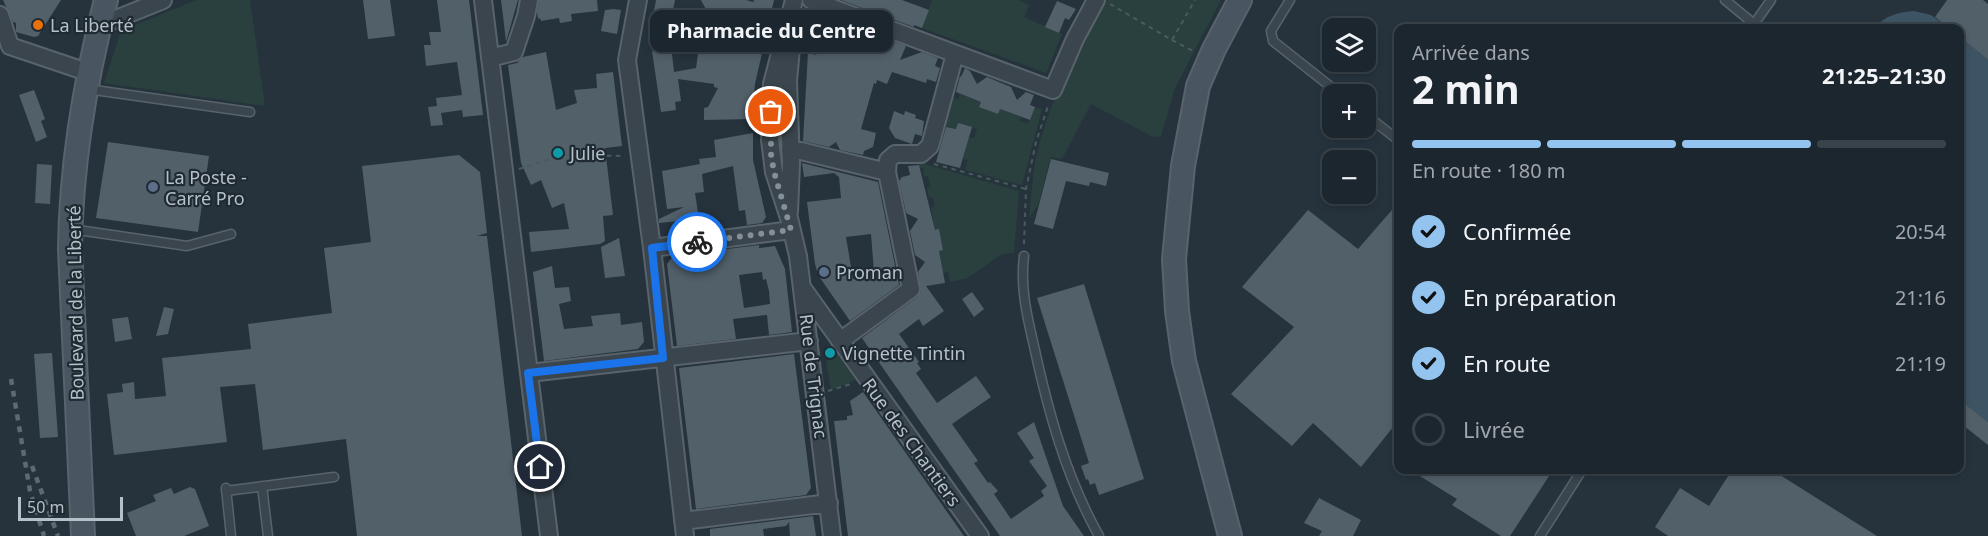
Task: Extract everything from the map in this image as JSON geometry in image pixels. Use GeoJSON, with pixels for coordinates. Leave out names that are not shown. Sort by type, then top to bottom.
{"type":"FeatureCollection","features":[{"type":"Feature","properties":{"kind":"main road","name":"Boulevard de la Liberté"},"geometry":{"type":"LineString","coordinates":[[83,536],[70,231],[75,169],[88,81],[106,0]]}},
{"type":"Feature","properties":{"kind":"main road"},"geometry":{"type":"LineString","coordinates":[[1230,536],[1184,361],[1177,310],[1174,259],[1183,166],[1198,86],[1214,49],[1240,0]]}},
{"type":"Feature","properties":{"kind":"street"},"geometry":{"type":"LineString","coordinates":[[99,26],[163,0]]}},
{"type":"Feature","properties":{"kind":"street"},"geometry":{"type":"LineString","coordinates":[[483,0],[549,536]]}},
{"type":"Feature","properties":{"kind":"street"},"geometry":{"type":"LineString","coordinates":[[490,58],[514,52],[529,0]]}},
{"type":"Feature","properties":{"kind":"street"},"geometry":{"type":"LineString","coordinates":[[638,0],[627,60],[652,248],[684,528],[829,503]]}},
{"type":"Feature","properties":{"kind":"street","name":"Rue de Trignac"},"geometry":{"type":"LineString","coordinates":[[790,224],[788,81],[794,0]]}},
{"type":"Feature","properties":{"kind":"street","name":"Rue de Trignac"},"geometry":{"type":"LineString","coordinates":[[794,0],[772,84],[771,154],[774,172],[790,224],[803,289],[832,536]]}},
{"type":"Feature","properties":{"kind":"street"},"geometry":{"type":"LineString","coordinates":[[811,0],[1053,90],[1075,39],[1096,0]]}},
{"type":"Feature","properties":{"kind":"street"},"geometry":{"type":"LineString","coordinates":[[0,15],[10,46],[88,81]]}},
{"type":"Feature","properties":{"kind":"street"},"geometry":{"type":"LineString","coordinates":[[840,341],[910,289],[887,172],[888,160],[894,154],[921,154],[930,146],[956,54]]}},
{"type":"Feature","properties":{"kind":"street"},"geometry":{"type":"LineString","coordinates":[[790,151],[801,151],[887,172]]}},
{"type":"Feature","properties":{"kind":"street"},"geometry":{"type":"LineString","coordinates":[[652,248],[790,224]]}},
{"type":"Feature","properties":{"kind":"street","name":"Rue des Chantiers"},"geometry":{"type":"LineString","coordinates":[[803,289],[980,536]]}},
{"type":"Feature","properties":{"kind":"street"},"geometry":{"type":"LineString","coordinates":[[528,373],[809,341]]}},
{"type":"Feature","properties":{"kind":"lane"},"geometry":{"type":"LineString","coordinates":[[1290,0],[1271,31],[1273,42],[1327,84]]}},
{"type":"Feature","properties":{"kind":"lane"},"geometry":{"type":"LineString","coordinates":[[1725,0],[1754,24]]}},
{"type":"Feature","properties":{"kind":"lane"},"geometry":{"type":"LineString","coordinates":[[1757,24],[1771,0]]}},
{"type":"Feature","properties":{"kind":"lane"},"geometry":{"type":"LineString","coordinates":[[88,81],[250,112]]}},
{"type":"Feature","properties":{"kind":"lane"},"geometry":{"type":"LineString","coordinates":[[1376,123],[1394,137]]}},
{"type":"Feature","properties":{"kind":"lane"},"geometry":{"type":"LineString","coordinates":[[70,231],[78,230],[187,246],[231,234]]}},
{"type":"Feature","properties":{"kind":"lane"},"geometry":{"type":"LineString","coordinates":[[1024,256],[1021,276],[1047,400],[1069,472],[1099,536]]}},
{"type":"Feature","properties":{"kind":"lane"},"geometry":{"type":"LineString","coordinates":[[1540,536],[1579,474]]}},
{"type":"Feature","properties":{"kind":"lane"},"geometry":{"type":"LineString","coordinates":[[231,536],[226,489],[334,477]]}},
{"type":"Feature","properties":{"kind":"lane"},"geometry":{"type":"LineString","coordinates":[[262,486],[268,536]]}},
{"type":"Feature","properties":{"kind":"path"},"geometry":{"type":"LineString","coordinates":[[1103,0],[1199,54]]}},
{"type":"Feature","properties":{"kind":"path"},"geometry":{"type":"LineString","coordinates":[[1172,40],[1195,0]]}},
{"type":"Feature","properties":{"kind":"path"},"geometry":{"type":"LineString","coordinates":[[1024,256],[1026,189],[1036,142],[1053,90]]}},
{"type":"Feature","properties":{"kind":"path"},"geometry":{"type":"LineString","coordinates":[[504,173],[563,154],[639,157]]}},
{"type":"Feature","properties":{"kind":"path"},"geometry":{"type":"LineString","coordinates":[[921,154],[927,161],[1026,189]]}},
{"type":"Feature","properties":{"kind":"path"},"geometry":{"type":"LineString","coordinates":[[828,391],[860,382]]}},
{"type":"Feature","properties":{"kind":"green space"},"geometry":{"type":"Polygon","coordinates":[[[196,0],[250,0],[265,106],[104,83],[121,31],[196,0]]]}},
{"type":"Feature","properties":{"kind":"green space"},"geometry":{"type":"Polygon","coordinates":[[[932,0],[1019,0],[1029,5],[1024,17],[1062,34],[1046,73],[922,28],[932,0]]]}},
{"type":"Feature","properties":{"kind":"green space"},"geometry":{"type":"Polygon","coordinates":[[[1102,0],[1221,0],[1175,88],[1161,136],[1153,137],[1091,104],[1062,159],[1051,157],[1038,205],[1029,218],[1035,163],[1047,120],[1072,59],[1102,0]]]}},
{"type":"Feature","properties":{"kind":"green space"},"geometry":{"type":"Polygon","coordinates":[[[960,94],[981,102],[979,106],[1000,109],[1021,117],[1020,121],[1028,124],[1035,107],[1042,109],[1022,185],[965,170],[968,160],[963,159],[969,137],[974,138],[977,129],[958,124],[956,129],[942,125],[949,95],[958,99],[960,94]]]}},
{"type":"Feature","properties":{"kind":"green space"},"geometry":{"type":"Polygon","coordinates":[[[918,162],[1019,191],[1014,253],[1002,254],[968,278],[950,282],[948,272],[943,273],[939,251],[943,249],[939,230],[935,230],[931,208],[935,207],[933,197],[929,198],[928,176],[924,177],[923,168],[920,168],[918,162]]]}},
{"type":"Feature","properties":{"kind":"green space"},"geometry":{"type":"Polygon","coordinates":[[[837,354],[856,380],[831,390],[826,361],[837,354]]]}},
{"type":"Feature","properties":{"kind":"water"},"geometry":{"type":"Polygon","coordinates":[[[1914,11],[1931,15],[1943,24],[1878,24],[1902,12],[1914,11]]]}},
{"type":"Feature","properties":{"kind":"water"},"geometry":{"type":"Polygon","coordinates":[[[1964,40],[1988,60],[1988,422],[1964,403],[1964,40]]]}},
{"type":"Feature","properties":{"kind":"building"},"geometry":{"type":"Polygon","coordinates":[[[3,0],[61,0],[38,36],[34,37],[16,32],[16,23],[13,22],[3,0]]]}},
{"type":"Feature","properties":{"kind":"building"},"geometry":{"type":"Polygon","coordinates":[[[363,0],[390,0],[395,36],[368,39],[363,0]]]}},
{"type":"Feature","properties":{"kind":"building"},"geometry":{"type":"Polygon","coordinates":[[[437,0],[469,0],[483,115],[463,117],[462,110],[441,113],[443,125],[431,126],[428,107],[437,106],[436,98],[462,95],[457,62],[426,66],[424,45],[431,45],[429,32],[441,32],[437,0]]]}},
{"type":"Feature","properties":{"kind":"building"},"geometry":{"type":"Polygon","coordinates":[[[501,0],[518,0],[506,42],[503,16],[501,0]]]}},
{"type":"Feature","properties":{"kind":"building"},"geometry":{"type":"Polygon","coordinates":[[[539,0],[597,0],[598,11],[571,14],[572,21],[560,23],[559,18],[541,21],[540,18],[538,19],[537,12],[539,0]]]}},
{"type":"Feature","properties":{"kind":"building"},"geometry":{"type":"Polygon","coordinates":[[[656,0],[675,0],[671,19],[653,16],[656,0]]]}},
{"type":"Feature","properties":{"kind":"building"},"geometry":{"type":"Polygon","coordinates":[[[701,0],[753,2],[754,0],[774,0],[755,84],[752,119],[704,120],[704,108],[708,107],[718,88],[714,87],[714,84],[678,79],[681,101],[675,102],[676,110],[661,112],[652,51],[672,54],[674,72],[696,68],[699,47],[691,46],[696,14],[710,17],[701,0]]]}},
{"type":"Feature","properties":{"kind":"building"},"geometry":{"type":"Polygon","coordinates":[[[841,0],[902,0],[929,10],[922,28],[841,0]]]}},
{"type":"Feature","properties":{"kind":"building"},"geometry":{"type":"Polygon","coordinates":[[[1947,0],[1983,0],[1988,4],[1988,60],[1964,40],[1964,24],[1944,24],[1935,17],[1947,0]]]}},
{"type":"Feature","properties":{"kind":"building"},"geometry":{"type":"Polygon","coordinates":[[[1057,1],[1076,9],[1069,20],[1065,18],[1059,33],[1045,27],[1057,1]]]}},
{"type":"Feature","properties":{"kind":"building"},"geometry":{"type":"Polygon","coordinates":[[[605,10],[621,10],[617,34],[601,31],[605,10]]]}},
{"type":"Feature","properties":{"kind":"building"},"geometry":{"type":"Polygon","coordinates":[[[813,12],[906,46],[900,60],[922,52],[938,58],[935,66],[940,68],[936,82],[927,79],[926,83],[892,72],[887,84],[877,80],[876,84],[874,83],[861,129],[876,133],[873,147],[864,151],[863,155],[840,150],[836,142],[829,147],[803,141],[808,52],[816,55],[824,33],[810,28],[813,12]]]}},
{"type":"Feature","properties":{"kind":"building"},"geometry":{"type":"Polygon","coordinates":[[[546,52],[556,110],[577,103],[574,90],[597,88],[596,74],[613,72],[622,146],[605,148],[613,215],[603,216],[605,241],[600,244],[531,252],[529,232],[569,229],[564,203],[552,208],[541,180],[531,185],[521,163],[508,65],[517,63],[523,57],[546,52]]]}},
{"type":"Feature","properties":{"kind":"building"},"geometry":{"type":"Polygon","coordinates":[[[965,68],[970,71],[977,84],[987,77],[1011,87],[1017,100],[1026,92],[1034,95],[1030,105],[1035,107],[1030,120],[1000,109],[998,114],[979,107],[981,102],[956,92],[960,76],[965,68]]]}},
{"type":"Feature","properties":{"kind":"building"},"geometry":{"type":"Polygon","coordinates":[[[34,90],[45,119],[41,121],[47,137],[36,142],[19,95],[34,90]]]}},
{"type":"Feature","properties":{"kind":"building"},"geometry":{"type":"Polygon","coordinates":[[[894,111],[904,115],[905,111],[924,121],[922,136],[915,134],[912,144],[895,138],[889,128],[894,111]]]}},
{"type":"Feature","properties":{"kind":"building"},"geometry":{"type":"Polygon","coordinates":[[[958,123],[972,127],[960,168],[936,162],[946,127],[956,129],[958,123]]]}},
{"type":"Feature","properties":{"kind":"building"},"geometry":{"type":"Polygon","coordinates":[[[753,133],[753,160],[766,217],[762,223],[747,225],[745,210],[739,211],[733,166],[702,174],[704,192],[695,193],[699,219],[659,223],[659,219],[684,207],[667,209],[662,171],[700,164],[699,159],[716,157],[714,140],[753,133]]]}},
{"type":"Feature","properties":{"kind":"building","name":"La Poste - Carré Pro"},"geometry":{"type":"Polygon","coordinates":[[[108,142],[209,156],[198,232],[96,218],[108,142]]]}},
{"type":"Feature","properties":{"kind":"building"},"geometry":{"type":"Polygon","coordinates":[[[459,155],[480,172],[487,233],[477,236],[487,236],[522,536],[357,536],[346,439],[263,450],[255,384],[220,387],[227,442],[114,455],[107,394],[123,392],[122,384],[134,382],[135,399],[166,396],[162,358],[251,349],[248,324],[332,313],[324,248],[371,242],[362,166],[459,155]]]}},
{"type":"Feature","properties":{"kind":"building"},"geometry":{"type":"Polygon","coordinates":[[[1051,159],[1109,173],[1106,186],[1090,182],[1089,186],[1066,181],[1053,229],[1034,224],[1051,159]]]}},
{"type":"Feature","properties":{"kind":"building"},"geometry":{"type":"Polygon","coordinates":[[[802,163],[878,182],[899,285],[850,321],[818,275],[807,202],[841,198],[839,177],[834,173],[804,177],[802,163]],[[871,234],[846,237],[853,279],[874,272],[871,234]]]}},
{"type":"Feature","properties":{"kind":"building"},"geometry":{"type":"Polygon","coordinates":[[[37,164],[52,165],[50,204],[35,203],[37,164]]]}},
{"type":"Feature","properties":{"kind":"building"},"geometry":{"type":"Polygon","coordinates":[[[919,165],[935,230],[939,229],[943,250],[939,251],[945,283],[926,286],[944,311],[923,326],[919,319],[899,334],[919,362],[917,363],[921,369],[916,373],[937,403],[976,376],[991,397],[952,424],[978,461],[974,463],[988,483],[990,482],[998,491],[994,494],[1011,519],[1044,496],[1041,491],[1047,486],[1029,461],[1034,458],[1017,433],[1034,422],[1063,506],[1084,536],[1000,536],[862,338],[921,292],[918,272],[925,262],[915,255],[910,231],[918,219],[906,213],[899,181],[902,177],[910,175],[908,166],[919,165]]]}},
{"type":"Feature","properties":{"kind":"building"},"geometry":{"type":"Polygon","coordinates":[[[1394,208],[1394,426],[1361,467],[1313,423],[1292,446],[1231,394],[1294,327],[1242,287],[1308,210],[1358,249],[1394,208]]]}},
{"type":"Feature","properties":{"kind":"building"},"geometry":{"type":"Polygon","coordinates":[[[707,218],[709,230],[693,232],[691,220],[707,218]]]}},
{"type":"Feature","properties":{"kind":"building"},"geometry":{"type":"Polygon","coordinates":[[[619,238],[625,276],[605,278],[601,247],[619,238]]]}},
{"type":"Feature","properties":{"kind":"building"},"geometry":{"type":"Polygon","coordinates":[[[759,245],[759,248],[775,246],[785,269],[792,332],[769,335],[767,315],[733,319],[736,339],[677,346],[667,264],[673,256],[759,245]],[[762,272],[739,275],[744,308],[770,304],[766,279],[763,280],[762,272]]]}},
{"type":"Feature","properties":{"kind":"building"},"geometry":{"type":"Polygon","coordinates":[[[552,266],[555,288],[569,287],[571,301],[559,304],[564,329],[593,326],[591,316],[620,313],[621,325],[642,322],[644,342],[638,349],[544,361],[533,272],[552,266]]]}},
{"type":"Feature","properties":{"kind":"building"},"geometry":{"type":"Polygon","coordinates":[[[1084,284],[1144,479],[1099,495],[1095,483],[1090,485],[1088,479],[1086,480],[1081,466],[1089,463],[1037,298],[1084,284]]]}},
{"type":"Feature","properties":{"kind":"building"},"geometry":{"type":"Polygon","coordinates":[[[972,292],[984,309],[974,317],[962,299],[972,292]]]}},
{"type":"Feature","properties":{"kind":"building"},"geometry":{"type":"Polygon","coordinates":[[[164,307],[174,309],[168,334],[156,336],[164,307]]]}},
{"type":"Feature","properties":{"kind":"building"},"geometry":{"type":"Polygon","coordinates":[[[128,317],[132,339],[115,342],[112,319],[128,317]]]}},
{"type":"Feature","properties":{"kind":"building"},"geometry":{"type":"Polygon","coordinates":[[[52,353],[58,437],[40,438],[34,354],[52,353]]]}},
{"type":"Feature","properties":{"kind":"building"},"geometry":{"type":"Polygon","coordinates":[[[794,354],[811,488],[806,495],[696,509],[679,368],[794,354]]]}},
{"type":"Feature","properties":{"kind":"building"},"geometry":{"type":"Polygon","coordinates":[[[863,392],[964,536],[848,536],[834,421],[847,420],[847,416],[853,415],[850,401],[863,392]]]}},
{"type":"Feature","properties":{"kind":"building"},"geometry":{"type":"Polygon","coordinates":[[[1964,403],[1988,422],[1988,445],[1964,426],[1964,403]]]}},
{"type":"Feature","properties":{"kind":"building"},"geometry":{"type":"Polygon","coordinates":[[[1416,474],[1550,474],[1510,536],[1501,536],[1452,505],[1457,499],[1416,474]]]}},
{"type":"Feature","properties":{"kind":"building"},"geometry":{"type":"Polygon","coordinates":[[[1729,474],[1778,474],[1877,536],[1668,536],[1655,527],[1680,488],[1709,506],[1729,474]]]}},
{"type":"Feature","properties":{"kind":"building"},"geometry":{"type":"Polygon","coordinates":[[[190,487],[195,489],[209,526],[184,536],[136,536],[127,513],[156,501],[153,495],[171,488],[174,494],[190,487]]]}},
{"type":"Feature","properties":{"kind":"building"},"geometry":{"type":"Polygon","coordinates":[[[1319,498],[1361,520],[1353,536],[1319,536],[1322,531],[1304,523],[1319,498]]]}},
{"type":"Feature","properties":{"kind":"building"},"geometry":{"type":"Polygon","coordinates":[[[813,516],[816,536],[790,536],[789,522],[786,526],[763,529],[764,536],[710,536],[710,529],[813,516]]]}},
{"type":"Feature","properties":{"kind":"railway"},"geometry":{"type":"LineString","coordinates":[[11,379],[30,491],[44,536]]}},
{"type":"Feature","properties":{"kind":"railway"},"geometry":{"type":"LineString","coordinates":[[32,466],[58,536]]}},
{"type":"Feature","properties":{"kind":"way so far"},"geometry":{"type":"LineString","coordinates":[[697,242],[791,230],[774,172],[771,154],[771,112]]}},
{"type":"Feature","properties":{"kind":"place","name":"La Liberté"},"geometry":{"type":"Point","coordinates":[38,25]}},
{"type":"Feature","properties":{"kind":"place","name":"Pharmacie du Centre"},"geometry":{"type":"Point","coordinates":[771,112]}},
{"type":"Feature","properties":{"kind":"place","name":"Julie"},"geometry":{"type":"Point","coordinates":[558,153]}},
{"type":"Feature","properties":{"kind":"place","name":"La Poste - Carré Pro"},"geometry":{"type":"Point","coordinates":[153,187]}},
{"type":"Feature","properties":{"kind":"place","name":"Proman"},"geometry":{"type":"Point","coordinates":[824,272]}},
{"type":"Feature","properties":{"kind":"place","name":"Vignette Tintin"},"geometry":{"type":"Point","coordinates":[830,353]}},
{"type":"Feature","properties":{"kind":"route"},"geometry":{"type":"LineString","coordinates":[[540,467],[528,373],[663,358],[652,248],[697,242]]}}]}
